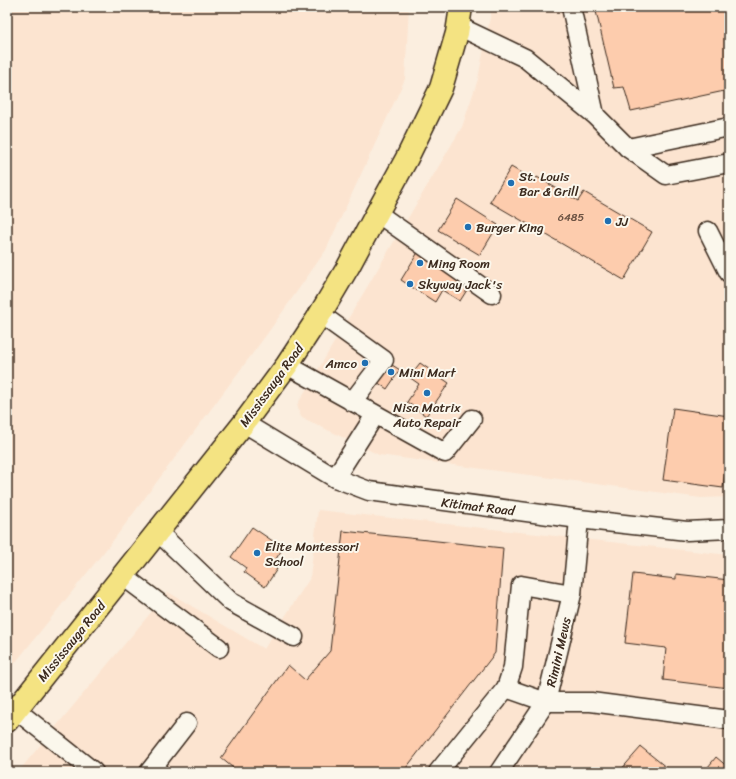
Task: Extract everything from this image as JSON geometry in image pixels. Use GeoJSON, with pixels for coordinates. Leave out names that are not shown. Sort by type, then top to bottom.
{"type":"FeatureCollection","features":[{"type":"Feature","properties":{"kind":"main road","name":"Mississauga Road"},"geometry":{"type":"LineString","coordinates":[[12,716],[244,423],[287,365],[320,314],[348,267],[407,158],[441,88],[460,17]]}},
{"type":"Feature","properties":{"kind":"street"},"geometry":{"type":"LineString","coordinates":[[572,7],[595,115]]}},
{"type":"Feature","properties":{"kind":"street"},"geometry":{"type":"LineString","coordinates":[[460,17],[525,58],[595,115],[628,148],[666,175],[729,163]]}},
{"type":"Feature","properties":{"kind":"street"},"geometry":{"type":"LineString","coordinates":[[628,148],[729,128]]}},
{"type":"Feature","properties":{"kind":"street"},"geometry":{"type":"LineString","coordinates":[[377,213],[492,294]]}},
{"type":"Feature","properties":{"kind":"street"},"geometry":{"type":"LineString","coordinates":[[708,231],[729,273]]}},
{"type":"Feature","properties":{"kind":"street"},"geometry":{"type":"LineString","coordinates":[[320,314],[384,360],[352,402]]}},
{"type":"Feature","properties":{"kind":"street"},"geometry":{"type":"LineString","coordinates":[[287,365],[445,453],[472,419]]}},
{"type":"Feature","properties":{"kind":"street"},"geometry":{"type":"LineString","coordinates":[[335,478],[375,414]]}},
{"type":"Feature","properties":{"kind":"street","name":"Kitimat Road"},"geometry":{"type":"LineString","coordinates":[[244,423],[335,478],[369,491],[579,519],[687,530],[729,529]]}},
{"type":"Feature","properties":{"kind":"street","name":"Rimini Mews"},"geometry":{"type":"LineString","coordinates":[[499,772],[546,702],[572,594],[579,519]]}},
{"type":"Feature","properties":{"kind":"street"},"geometry":{"type":"LineString","coordinates":[[158,532],[231,602],[294,637]]}},
{"type":"Feature","properties":{"kind":"street"},"geometry":{"type":"LineString","coordinates":[[123,576],[219,648]]}},
{"type":"Feature","properties":{"kind":"street"},"geometry":{"type":"LineString","coordinates":[[438,772],[506,688],[513,667],[521,585],[572,594]]}},
{"type":"Feature","properties":{"kind":"street"},"geometry":{"type":"LineString","coordinates":[[506,688],[546,702],[591,702],[729,720]]}},
{"type":"Feature","properties":{"kind":"street"},"geometry":{"type":"LineString","coordinates":[[12,716],[87,770]]}},
{"type":"Feature","properties":{"kind":"street"},"geometry":{"type":"LineString","coordinates":[[148,772],[187,723]]}},
{"type":"Feature","properties":{"kind":"shaded area"},"geometry":{"type":"Polygon","coordinates":[[[7,7],[409,7],[405,79],[326,250],[267,334],[115,538],[7,673],[7,7]]]}},
{"type":"Feature","properties":{"kind":"shaded area"},"geometry":{"type":"Polygon","coordinates":[[[492,7],[729,7],[729,497],[701,498],[379,455],[301,417],[297,405],[462,127],[478,79],[492,7]]]}},
{"type":"Feature","properties":{"kind":"shaded area"},"geometry":{"type":"Polygon","coordinates":[[[318,510],[729,555],[729,772],[18,772],[168,592],[264,649],[310,578],[318,510]]]}},
{"type":"Feature","properties":{"kind":"building"},"geometry":{"type":"Polygon","coordinates":[[[595,7],[729,7],[729,90],[631,111],[624,87],[614,88],[595,7]]]}},
{"type":"Feature","properties":{"kind":"building"},"geometry":{"type":"Polygon","coordinates":[[[511,167],[535,181],[537,177],[578,201],[584,192],[652,232],[624,280],[490,202],[511,167]]]}},
{"type":"Feature","properties":{"kind":"building","name":"Burger King"},"geometry":{"type":"Polygon","coordinates":[[[457,199],[498,225],[480,255],[438,230],[457,199]]]}},
{"type":"Feature","properties":{"kind":"building"},"geometry":{"type":"Polygon","coordinates":[[[420,249],[472,282],[460,301],[442,290],[435,302],[401,280],[420,249]]]}},
{"type":"Feature","properties":{"kind":"building"},"geometry":{"type":"Polygon","coordinates":[[[389,363],[400,370],[387,389],[377,382],[389,363]]]}},
{"type":"Feature","properties":{"kind":"building","name":"Nisa Matrix Auto Repair"},"geometry":{"type":"Polygon","coordinates":[[[420,363],[449,383],[426,416],[407,402],[419,384],[409,377],[420,363]]]}},
{"type":"Feature","properties":{"kind":"building"},"geometry":{"type":"Polygon","coordinates":[[[673,408],[729,416],[729,440],[723,488],[663,480],[673,408]]]}},
{"type":"Feature","properties":{"kind":"building","name":"Elite Montessori School"},"geometry":{"type":"Polygon","coordinates":[[[252,527],[283,548],[272,565],[277,569],[265,587],[244,572],[246,568],[231,557],[252,527]]]}},
{"type":"Feature","properties":{"kind":"building"},"geometry":{"type":"Polygon","coordinates":[[[343,531],[503,548],[495,653],[403,772],[238,772],[221,758],[288,665],[305,680],[330,651],[343,531]]]}},
{"type":"Feature","properties":{"kind":"building"},"geometry":{"type":"Polygon","coordinates":[[[633,574],[676,579],[676,574],[729,580],[729,688],[663,680],[666,648],[625,643],[633,574]]]}},
{"type":"Feature","properties":{"kind":"building"},"geometry":{"type":"Polygon","coordinates":[[[641,747],[672,772],[619,772],[641,747]]]}},
{"type":"Feature","properties":{"kind":"building"},"geometry":{"type":"Polygon","coordinates":[[[716,757],[729,768],[729,772],[704,772],[716,757]]]}},
{"type":"Feature","properties":{"kind":"place","name":"St. Louis Bar & Grill"},"geometry":{"type":"Point","coordinates":[511,183]}},
{"type":"Feature","properties":{"kind":"place","name":"JJ"},"geometry":{"type":"Point","coordinates":[608,221]}},
{"type":"Feature","properties":{"kind":"place","name":"Burger King"},"geometry":{"type":"Point","coordinates":[468,227]}},
{"type":"Feature","properties":{"kind":"place","name":"Ming Room"},"geometry":{"type":"Point","coordinates":[420,263]}},
{"type":"Feature","properties":{"kind":"place","name":"Skyway Jack's"},"geometry":{"type":"Point","coordinates":[410,284]}},
{"type":"Feature","properties":{"kind":"place","name":"Amco"},"geometry":{"type":"Point","coordinates":[365,363]}},
{"type":"Feature","properties":{"kind":"place","name":"Mini Mart"},"geometry":{"type":"Point","coordinates":[391,372]}},
{"type":"Feature","properties":{"kind":"place","name":"Nisa Matrix Auto Repair"},"geometry":{"type":"Point","coordinates":[427,393]}},
{"type":"Feature","properties":{"kind":"place","name":"Elite Montessori School"},"geometry":{"type":"Point","coordinates":[257,553]}}]}
